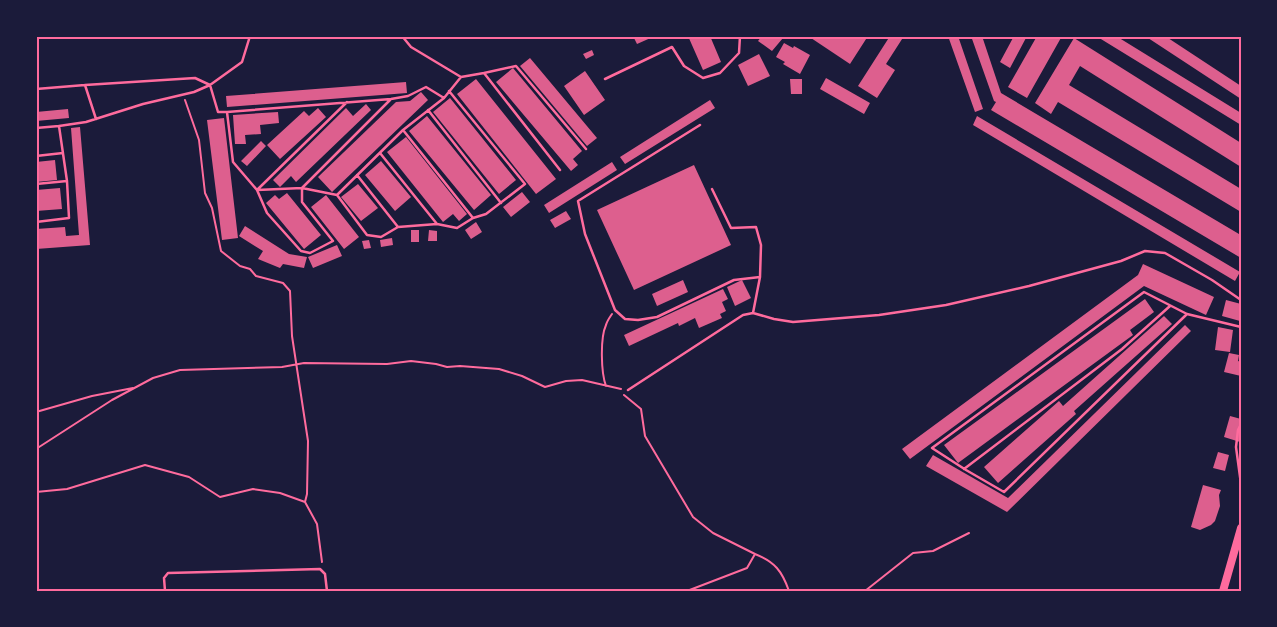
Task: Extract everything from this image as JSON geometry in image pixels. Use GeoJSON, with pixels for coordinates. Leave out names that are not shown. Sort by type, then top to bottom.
{"type":"FeatureCollection","features":[{"type":"Feature","properties":{"kind":"main road"},"geometry":{"type":"LineString","coordinates":[[1223,591],[1241,528]]}},
{"type":"Feature","properties":{"kind":"lane"},"geometry":{"type":"LineString","coordinates":[[36,128],[96,119],[143,104],[183,95],[210,85],[242,62],[250,36]]}},
{"type":"Feature","properties":{"kind":"lane"},"geometry":{"type":"LineString","coordinates":[[402,36],[411,47],[461,77]]}},
{"type":"Feature","properties":{"kind":"lane"},"geometry":{"type":"LineString","coordinates":[[587,36],[602,36]]}},
{"type":"Feature","properties":{"kind":"lane"},"geometry":{"type":"LineString","coordinates":[[605,79],[672,47],[684,66],[702,78],[720,73],[739,53],[740,36]]}},
{"type":"Feature","properties":{"kind":"lane"},"geometry":{"type":"LineString","coordinates":[[337,195],[403,130],[444,98],[461,77],[516,66],[586,149]]}},
{"type":"Feature","properties":{"kind":"lane"},"geometry":{"type":"LineString","coordinates":[[484,73],[560,170]]}},
{"type":"Feature","properties":{"kind":"lane"},"geometry":{"type":"LineString","coordinates":[[36,90],[195,78],[210,85],[218,112],[391,99],[408,96],[426,87],[444,98]]}},
{"type":"Feature","properties":{"kind":"lane"},"geometry":{"type":"LineString","coordinates":[[85,85],[96,119]]}},
{"type":"Feature","properties":{"kind":"lane"},"geometry":{"type":"LineString","coordinates":[[257,190],[302,188],[337,195],[367,235],[381,237],[398,227],[437,224],[457,228],[473,218],[486,214],[525,184],[449,91]]}},
{"type":"Feature","properties":{"kind":"lane"},"geometry":{"type":"LineString","coordinates":[[227,112],[234,162],[257,190],[268,213],[301,251],[310,253],[333,241],[302,202],[302,188],[391,99]]}},
{"type":"Feature","properties":{"kind":"lane"},"geometry":{"type":"LineString","coordinates":[[257,190],[347,102]]}},
{"type":"Feature","properties":{"kind":"lane"},"geometry":{"type":"LineString","coordinates":[[428,110],[502,202]]}},
{"type":"Feature","properties":{"kind":"lane"},"geometry":{"type":"LineString","coordinates":[[700,124],[578,201],[585,234],[615,310],[625,319],[657,318],[734,280],[760,277]]}},
{"type":"Feature","properties":{"kind":"lane"},"geometry":{"type":"LineString","coordinates":[[36,222],[69,218],[67,181],[59,126]]}},
{"type":"Feature","properties":{"kind":"lane"},"geometry":{"type":"LineString","coordinates":[[403,130],[473,218]]}},
{"type":"Feature","properties":{"kind":"lane"},"geometry":{"type":"LineString","coordinates":[[36,156],[63,153]]}},
{"type":"Feature","properties":{"kind":"lane"},"geometry":{"type":"LineString","coordinates":[[380,153],[437,224]]}},
{"type":"Feature","properties":{"kind":"lane"},"geometry":{"type":"LineString","coordinates":[[357,175],[398,227]]}},
{"type":"Feature","properties":{"kind":"lane"},"geometry":{"type":"LineString","coordinates":[[36,184],[67,181]]}},
{"type":"Feature","properties":{"kind":"lane"},"geometry":{"type":"LineString","coordinates":[[712,188],[731,228],[756,227],[761,244],[760,277],[753,313]]}},
{"type":"Feature","properties":{"kind":"lane"},"geometry":{"type":"LineString","coordinates":[[628,390],[743,315],[753,313],[794,322],[879,316],[946,305],[1029,286],[1121,261],[1145,251],[1165,253],[1212,280],[1241,300]]}},
{"type":"Feature","properties":{"kind":"lane"},"geometry":{"type":"LineString","coordinates":[[1187,314],[1004,492],[932,448],[1144,292],[1187,314],[1241,327]]}},
{"type":"Feature","properties":{"kind":"lane"},"geometry":{"type":"LineString","coordinates":[[964,469],[1122,349],[1170,306]]}},
{"type":"Feature","properties":{"kind":"lane"},"geometry":{"type":"LineString","coordinates":[[1241,424],[1238,430],[1236,447],[1241,484]]}},
{"type":"Feature","properties":{"kind":"lane"},"geometry":{"type":"LineString","coordinates":[[165,591],[164,578],[168,573],[320,569],[323,570],[326,591]]}},
{"type":"Feature","properties":{"kind":"path"},"geometry":{"type":"LineString","coordinates":[[183,95],[198,140],[205,193],[212,208],[221,251],[256,276],[283,284],[290,291],[292,336],[308,441],[307,494],[305,502]]}},
{"type":"Feature","properties":{"kind":"path"},"geometry":{"type":"LineString","coordinates":[[606,386],[602,376],[605,325],[615,310]]}},
{"type":"Feature","properties":{"kind":"path"},"geometry":{"type":"LineString","coordinates":[[36,449],[112,400],[154,378],[180,370],[282,367],[304,363],[387,364],[411,361],[447,367],[499,369],[545,386],[566,381],[582,380],[628,390]]}},
{"type":"Feature","properties":{"kind":"path"},"geometry":{"type":"LineString","coordinates":[[36,412],[92,396],[136,387]]}},
{"type":"Feature","properties":{"kind":"path"},"geometry":{"type":"LineString","coordinates":[[620,389],[627,399],[641,409],[645,436],[693,517],[714,533],[755,554],[767,558],[783,573],[789,591]]}},
{"type":"Feature","properties":{"kind":"path"},"geometry":{"type":"LineString","coordinates":[[36,492],[67,488],[145,465],[189,477],[220,496],[253,489],[280,492],[305,502],[317,524],[323,570]]}},
{"type":"Feature","properties":{"kind":"path"},"geometry":{"type":"LineString","coordinates":[[865,591],[914,553],[933,551],[969,533]]}},
{"type":"Feature","properties":{"kind":"path"},"geometry":{"type":"LineString","coordinates":[[687,591],[747,568],[755,554]]}},
{"type":"Feature","properties":{"kind":"building"},"geometry":{"type":"Polygon","coordinates":[[[633,36],[655,36],[637,44],[633,36]]]}},
{"type":"Feature","properties":{"kind":"building"},"geometry":{"type":"Polygon","coordinates":[[[688,36],[710,36],[721,62],[703,70],[688,36]]]}},
{"type":"Feature","properties":{"kind":"building"},"geometry":{"type":"Polygon","coordinates":[[[762,36],[781,36],[783,38],[772,51],[758,41],[762,36]]]}},
{"type":"Feature","properties":{"kind":"building"},"geometry":{"type":"Polygon","coordinates":[[[808,36],[868,36],[850,64],[808,36]]]}},
{"type":"Feature","properties":{"kind":"building"},"geometry":{"type":"Polygon","coordinates":[[[890,36],[904,36],[886,64],[895,70],[877,98],[858,86],[890,36]]]}},
{"type":"Feature","properties":{"kind":"building"},"geometry":{"type":"Polygon","coordinates":[[[948,36],[958,36],[983,109],[975,112],[948,36]]]}},
{"type":"Feature","properties":{"kind":"building"},"geometry":{"type":"Polygon","coordinates":[[[971,36],[982,36],[1001,93],[1239,234],[1241,232],[1241,258],[991,110],[996,102],[994,101],[971,36]]]}},
{"type":"Feature","properties":{"kind":"building"},"geometry":{"type":"Polygon","coordinates":[[[1014,36],[1027,36],[1010,68],[1000,62],[1014,36]]]}},
{"type":"Feature","properties":{"kind":"building"},"geometry":{"type":"Polygon","coordinates":[[[1037,36],[1062,36],[1027,98],[1008,87],[1037,36]]]}},
{"type":"Feature","properties":{"kind":"building"},"geometry":{"type":"Polygon","coordinates":[[[1096,36],[1116,36],[1241,113],[1241,125],[1096,36]]]}},
{"type":"Feature","properties":{"kind":"building"},"geometry":{"type":"Polygon","coordinates":[[[1145,36],[1165,36],[1241,86],[1241,99],[1145,36]]]}},
{"type":"Feature","properties":{"kind":"building"},"geometry":{"type":"Polygon","coordinates":[[[1074,38],[1241,143],[1241,167],[1080,66],[1069,85],[1241,189],[1241,212],[1058,102],[1051,114],[1035,103],[1074,38]]]}},
{"type":"Feature","properties":{"kind":"building"},"geometry":{"type":"Polygon","coordinates":[[[784,43],[810,55],[800,74],[783,64],[785,62],[776,57],[784,43]]]}},
{"type":"Feature","properties":{"kind":"building"},"geometry":{"type":"Polygon","coordinates":[[[592,50],[594,55],[586,59],[583,54],[592,50]]]}},
{"type":"Feature","properties":{"kind":"building"},"geometry":{"type":"Polygon","coordinates":[[[759,54],[770,76],[748,86],[738,65],[759,54]]]}},
{"type":"Feature","properties":{"kind":"building"},"geometry":{"type":"Polygon","coordinates":[[[530,58],[597,138],[587,146],[520,66],[530,58]]]}},
{"type":"Feature","properties":{"kind":"building"},"geometry":{"type":"Polygon","coordinates":[[[513,68],[582,151],[573,159],[578,165],[571,171],[496,82],[513,68]]]}},
{"type":"Feature","properties":{"kind":"building"},"geometry":{"type":"Polygon","coordinates":[[[585,71],[605,100],[584,115],[564,86],[585,71]]]}},
{"type":"Feature","properties":{"kind":"building"},"geometry":{"type":"Polygon","coordinates":[[[826,78],[870,103],[864,114],[820,89],[826,78]]]}},
{"type":"Feature","properties":{"kind":"building"},"geometry":{"type":"Polygon","coordinates":[[[476,79],[556,179],[536,194],[457,94],[476,79]]]}},
{"type":"Feature","properties":{"kind":"building"},"geometry":{"type":"Polygon","coordinates":[[[790,79],[802,79],[802,94],[791,94],[790,79]]]}},
{"type":"Feature","properties":{"kind":"building"},"geometry":{"type":"Polygon","coordinates":[[[406,82],[407,93],[227,107],[226,96],[406,82]]]}},
{"type":"Feature","properties":{"kind":"building"},"geometry":{"type":"Polygon","coordinates":[[[421,92],[428,100],[332,192],[318,177],[396,102],[410,101],[421,92]]]}},
{"type":"Feature","properties":{"kind":"building"},"geometry":{"type":"Polygon","coordinates":[[[450,98],[516,180],[499,194],[433,112],[450,98]]]}},
{"type":"Feature","properties":{"kind":"building"},"geometry":{"type":"Polygon","coordinates":[[[710,100],[715,108],[625,164],[620,157],[710,100]]]}},
{"type":"Feature","properties":{"kind":"building"},"geometry":{"type":"Polygon","coordinates":[[[366,104],[371,110],[296,182],[291,176],[280,187],[273,180],[346,108],[353,116],[366,104]]]}},
{"type":"Feature","properties":{"kind":"building"},"geometry":{"type":"Polygon","coordinates":[[[318,108],[326,117],[280,159],[267,145],[304,111],[309,116],[318,108]]]}},
{"type":"Feature","properties":{"kind":"building"},"geometry":{"type":"Polygon","coordinates":[[[68,109],[69,118],[36,121],[36,112],[68,109]]]}},
{"type":"Feature","properties":{"kind":"building"},"geometry":{"type":"Polygon","coordinates":[[[278,112],[279,123],[260,125],[261,134],[245,135],[246,144],[235,144],[233,115],[278,112]]]}},
{"type":"Feature","properties":{"kind":"building"},"geometry":{"type":"Polygon","coordinates":[[[427,116],[491,195],[474,210],[409,131],[427,116]]]}},
{"type":"Feature","properties":{"kind":"building"},"geometry":{"type":"Polygon","coordinates":[[[977,116],[1240,272],[1235,281],[973,125],[977,116]]]}},
{"type":"Feature","properties":{"kind":"building"},"geometry":{"type":"Polygon","coordinates":[[[224,118],[238,238],[222,240],[207,120],[224,118]]]}},
{"type":"Feature","properties":{"kind":"building"},"geometry":{"type":"Polygon","coordinates":[[[80,127],[90,245],[36,249],[36,229],[65,227],[66,236],[79,235],[71,128],[80,127]]]}},
{"type":"Feature","properties":{"kind":"building"},"geometry":{"type":"Polygon","coordinates":[[[406,137],[467,214],[459,221],[453,214],[443,222],[387,152],[406,137]]]}},
{"type":"Feature","properties":{"kind":"building"},"geometry":{"type":"Polygon","coordinates":[[[261,141],[266,146],[247,166],[241,161],[261,141]]]}},
{"type":"Feature","properties":{"kind":"building"},"geometry":{"type":"Polygon","coordinates":[[[55,160],[57,180],[36,182],[36,162],[55,160]]]}},
{"type":"Feature","properties":{"kind":"building"},"geometry":{"type":"Polygon","coordinates":[[[381,161],[411,197],[395,211],[365,175],[381,161]]]}},
{"type":"Feature","properties":{"kind":"building"},"geometry":{"type":"Polygon","coordinates":[[[612,162],[617,170],[549,213],[544,205],[612,162]]]}},
{"type":"Feature","properties":{"kind":"building"},"geometry":{"type":"Polygon","coordinates":[[[694,165],[731,245],[634,290],[597,210],[694,165]]]}},
{"type":"Feature","properties":{"kind":"building"},"geometry":{"type":"Polygon","coordinates":[[[358,184],[378,208],[361,221],[341,197],[358,184]]]}},
{"type":"Feature","properties":{"kind":"building"},"geometry":{"type":"Polygon","coordinates":[[[60,188],[62,209],[36,211],[36,190],[60,188]]]}},
{"type":"Feature","properties":{"kind":"building"},"geometry":{"type":"Polygon","coordinates":[[[522,192],[530,202],[511,217],[503,207],[522,192]]]}},
{"type":"Feature","properties":{"kind":"building"},"geometry":{"type":"Polygon","coordinates":[[[287,193],[321,235],[304,249],[266,203],[275,195],[279,199],[287,193]]]}},
{"type":"Feature","properties":{"kind":"building"},"geometry":{"type":"Polygon","coordinates":[[[326,195],[359,237],[344,249],[311,207],[326,195]]]}},
{"type":"Feature","properties":{"kind":"building"},"geometry":{"type":"Polygon","coordinates":[[[566,211],[571,219],[555,228],[550,220],[566,211]]]}},
{"type":"Feature","properties":{"kind":"building"},"geometry":{"type":"Polygon","coordinates":[[[476,222],[482,232],[471,239],[465,230],[476,222]]]}},
{"type":"Feature","properties":{"kind":"building"},"geometry":{"type":"Polygon","coordinates":[[[245,226],[289,254],[307,257],[304,268],[283,264],[280,268],[258,259],[263,251],[239,236],[245,226]]]}},
{"type":"Feature","properties":{"kind":"building"},"geometry":{"type":"Polygon","coordinates":[[[411,230],[419,230],[419,242],[411,242],[411,230]]]}},
{"type":"Feature","properties":{"kind":"building"},"geometry":{"type":"Polygon","coordinates":[[[429,230],[437,231],[437,241],[428,241],[429,230]]]}},
{"type":"Feature","properties":{"kind":"building"},"geometry":{"type":"Polygon","coordinates":[[[392,238],[393,245],[381,247],[380,240],[392,238]]]}},
{"type":"Feature","properties":{"kind":"building"},"geometry":{"type":"Polygon","coordinates":[[[369,240],[371,248],[364,249],[362,241],[369,240]]]}},
{"type":"Feature","properties":{"kind":"building"},"geometry":{"type":"Polygon","coordinates":[[[337,245],[342,256],[313,268],[308,257],[337,245]]]}},
{"type":"Feature","properties":{"kind":"building"},"geometry":{"type":"Polygon","coordinates":[[[1143,264],[1214,297],[1206,315],[1144,286],[910,459],[902,449],[1138,275],[1143,264]]]}},
{"type":"Feature","properties":{"kind":"building"},"geometry":{"type":"Polygon","coordinates":[[[683,280],[688,292],[657,306],[652,294],[683,280]]]}},
{"type":"Feature","properties":{"kind":"building"},"geometry":{"type":"Polygon","coordinates":[[[742,280],[751,298],[735,306],[727,287],[742,280]]]}},
{"type":"Feature","properties":{"kind":"building"},"geometry":{"type":"Polygon","coordinates":[[[723,289],[728,299],[722,302],[726,311],[720,314],[722,318],[699,328],[695,318],[679,326],[678,323],[629,346],[624,335],[723,289]]]}},
{"type":"Feature","properties":{"kind":"building"},"geometry":{"type":"Polygon","coordinates":[[[1145,299],[1154,312],[1130,330],[1133,335],[958,463],[944,445],[1145,299]]]}},
{"type":"Feature","properties":{"kind":"building"},"geometry":{"type":"Polygon","coordinates":[[[1226,300],[1241,304],[1240,321],[1222,316],[1226,300]]]}},
{"type":"Feature","properties":{"kind":"building"},"geometry":{"type":"Polygon","coordinates":[[[1164,316],[1172,324],[1074,411],[1076,414],[998,483],[984,467],[1059,401],[1063,406],[1164,316]]]}},
{"type":"Feature","properties":{"kind":"building"},"geometry":{"type":"Polygon","coordinates":[[[1185,325],[1191,331],[1007,512],[926,466],[933,455],[1008,498],[1185,325]]]}},
{"type":"Feature","properties":{"kind":"building"},"geometry":{"type":"Polygon","coordinates":[[[1218,327],[1233,330],[1230,352],[1215,350],[1218,327]]]}},
{"type":"Feature","properties":{"kind":"building"},"geometry":{"type":"Polygon","coordinates":[[[1229,353],[1239,355],[1238,361],[1241,362],[1241,376],[1224,372],[1229,353]]]}},
{"type":"Feature","properties":{"kind":"building"},"geometry":{"type":"Polygon","coordinates":[[[1230,416],[1241,419],[1240,442],[1224,437],[1230,416]]]}},
{"type":"Feature","properties":{"kind":"building"},"geometry":{"type":"Polygon","coordinates":[[[1218,452],[1229,455],[1225,471],[1213,468],[1218,452]]]}},
{"type":"Feature","properties":{"kind":"building"},"geometry":{"type":"Polygon","coordinates":[[[1203,485],[1221,490],[1219,495],[1220,506],[1215,521],[1200,530],[1191,527],[1203,485]]]}}]}
